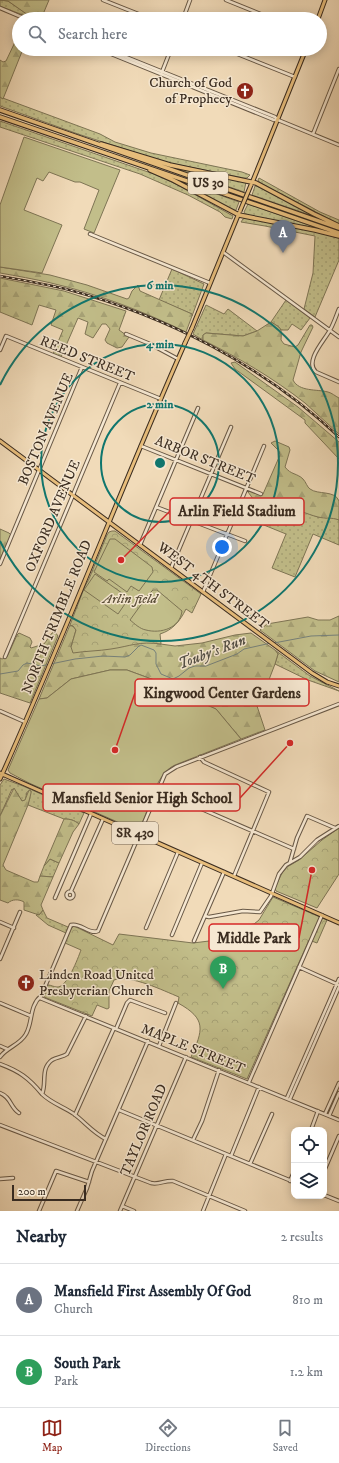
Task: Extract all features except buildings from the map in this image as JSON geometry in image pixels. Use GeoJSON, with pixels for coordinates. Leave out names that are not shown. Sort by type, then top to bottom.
{"type":"FeatureCollection","features":[{"type":"Feature","properties":{"kind":"highway","name":"US 30"},"geometry":{"type":"LineString","coordinates":[[0,110],[76,138],[339,227]]}},
{"type":"Feature","properties":{"kind":"highway","name":"US 30"},"geometry":{"type":"LineString","coordinates":[[0,117],[339,233]]}},
{"type":"Feature","properties":{"kind":"highway"},"geometry":{"type":"LineString","coordinates":[[76,138],[92,141],[170,165],[252,184],[339,227]]}},
{"type":"Feature","properties":{"kind":"highway"},"geometry":{"type":"LineString","coordinates":[[122,158],[128,162],[166,177],[239,213],[339,236]]}},
{"type":"Feature","properties":{"kind":"main road"},"geometry":{"type":"LineString","coordinates":[[321,12],[325,0]]}},
{"type":"Feature","properties":{"kind":"main road"},"geometry":{"type":"LineString","coordinates":[[210,283],[252,184],[303,56]]}},
{"type":"Feature","properties":{"kind":"main road","name":"NORTH TRIMBLE ROAD"},"geometry":{"type":"LineString","coordinates":[[0,778],[210,283]]}},
{"type":"Feature","properties":{"kind":"main road","name":"WEST 4TH STREET"},"geometry":{"type":"LineString","coordinates":[[0,441],[285,653],[317,676],[339,686]]}},
{"type":"Feature","properties":{"kind":"main road","name":"SR 430"},"geometry":{"type":"LineString","coordinates":[[1,773],[339,923]]}},
{"type":"Feature","properties":{"kind":"street"},"geometry":{"type":"LineString","coordinates":[[103,0],[133,12]]}},
{"type":"Feature","properties":{"kind":"street"},"geometry":{"type":"LineString","coordinates":[[186,12],[190,0]]}},
{"type":"Feature","properties":{"kind":"street"},"geometry":{"type":"LineString","coordinates":[[226,0],[256,12]]}},
{"type":"Feature","properties":{"kind":"street"},"geometry":{"type":"LineString","coordinates":[[0,8],[12,13]]}},
{"type":"Feature","properties":{"kind":"street"},"geometry":{"type":"LineString","coordinates":[[117,56],[275,117],[278,120],[339,145]]}},
{"type":"Feature","properties":{"kind":"street"},"geometry":{"type":"LineString","coordinates":[[122,56],[162,73]]}},
{"type":"Feature","properties":{"kind":"street"},"geometry":{"type":"LineString","coordinates":[[162,73],[168,56]]}},
{"type":"Feature","properties":{"kind":"street"},"geometry":{"type":"LineString","coordinates":[[242,56],[295,77]]}},
{"type":"Feature","properties":{"kind":"street"},"geometry":{"type":"LineString","coordinates":[[313,134],[339,69]]}},
{"type":"Feature","properties":{"kind":"street"},"geometry":{"type":"LineString","coordinates":[[90,234],[210,283]]}},
{"type":"Feature","properties":{"kind":"street"},"geometry":{"type":"LineString","coordinates":[[223,252],[339,337]]}},
{"type":"Feature","properties":{"kind":"street"},"geometry":{"type":"LineString","coordinates":[[339,309],[330,330],[318,348],[312,365],[314,371],[339,382]]}},
{"type":"Feature","properties":{"kind":"street"},"geometry":{"type":"LineString","coordinates":[[126,334],[150,344],[178,359]]}},
{"type":"Feature","properties":{"kind":"street","name":"REED STREET"},"geometry":{"type":"LineString","coordinates":[[0,350],[6,336],[161,399]]}},
{"type":"Feature","properties":{"kind":"street","name":"BOSTON AVENUE"},"geometry":{"type":"LineString","coordinates":[[0,564],[82,368]]}},
{"type":"Feature","properties":{"kind":"street","name":"OXFORD AVENUE"},"geometry":{"type":"LineString","coordinates":[[5,657],[120,383]]}},
{"type":"Feature","properties":{"kind":"street"},"geometry":{"type":"LineString","coordinates":[[140,545],[198,408]]}},
{"type":"Feature","properties":{"kind":"street"},"geometry":{"type":"LineString","coordinates":[[171,568],[231,427]]}},
{"type":"Feature","properties":{"kind":"street","name":"ARBOR STREET"},"geometry":{"type":"LineString","coordinates":[[140,446],[262,494]]}},
{"type":"Feature","properties":{"kind":"street"},"geometry":{"type":"LineString","coordinates":[[203,592],[264,446]]}},
{"type":"Feature","properties":{"kind":"street"},"geometry":{"type":"LineString","coordinates":[[156,507],[245,541]]}},
{"type":"Feature","properties":{"kind":"street"},"geometry":{"type":"LineString","coordinates":[[0,1057],[7,1049],[20,1042],[29,1029],[35,1002],[39,998],[71,925],[75,924],[93,932],[98,931],[158,790],[164,777],[169,771],[200,757],[339,704]]}},
{"type":"Feature","properties":{"kind":"street"},"geometry":{"type":"LineString","coordinates":[[0,711],[25,722]]}},
{"type":"Feature","properties":{"kind":"street"},"geometry":{"type":"LineString","coordinates":[[200,757],[204,762],[269,792],[234,876]]}},
{"type":"Feature","properties":{"kind":"street"},"geometry":{"type":"LineString","coordinates":[[158,790],[293,850]]}},
{"type":"Feature","properties":{"kind":"street"},"geometry":{"type":"LineString","coordinates":[[55,898],[91,814]]}},
{"type":"Feature","properties":{"kind":"street"},"geometry":{"type":"LineString","coordinates":[[290,862],[293,850],[307,816],[335,828]]}},
{"type":"Feature","properties":{"kind":"street"},"geometry":{"type":"LineString","coordinates":[[72,891],[103,819]]}},
{"type":"Feature","properties":{"kind":"street"},"geometry":{"type":"LineString","coordinates":[[205,916],[209,917],[244,911],[259,913],[263,909],[279,874],[290,862],[298,858],[320,838],[339,826]]}},
{"type":"Feature","properties":{"kind":"street"},"geometry":{"type":"LineString","coordinates":[[293,850],[293,856],[298,858]]}},
{"type":"Feature","properties":{"kind":"street"},"geometry":{"type":"LineString","coordinates":[[146,928],[178,852]]}},
{"type":"Feature","properties":{"kind":"street"},"geometry":{"type":"LineString","coordinates":[[172,935],[202,863]]}},
{"type":"Feature","properties":{"kind":"street"},"geometry":{"type":"LineString","coordinates":[[194,941],[224,872]]}},
{"type":"Feature","properties":{"kind":"street"},"geometry":{"type":"LineString","coordinates":[[0,959],[20,912]]}},
{"type":"Feature","properties":{"kind":"street"},"geometry":{"type":"LineString","coordinates":[[249,1082],[322,915]]}},
{"type":"Feature","properties":{"kind":"street"},"geometry":{"type":"LineString","coordinates":[[0,922],[14,928]]}},
{"type":"Feature","properties":{"kind":"street"},"geometry":{"type":"LineString","coordinates":[[299,967],[338,985]]}},
{"type":"Feature","properties":{"kind":"street"},"geometry":{"type":"LineString","coordinates":[[288,1099],[338,985],[339,979]]}},
{"type":"Feature","properties":{"kind":"street","name":"MAPLE STREET"},"geometry":{"type":"LineString","coordinates":[[39,998],[249,1082],[339,1120]]}},
{"type":"Feature","properties":{"kind":"street"},"geometry":{"type":"LineString","coordinates":[[75,1115],[127,1003],[131,1000],[166,1013]]}},
{"type":"Feature","properties":{"kind":"street"},"geometry":{"type":"LineString","coordinates":[[0,1003],[31,1016]]}},
{"type":"Feature","properties":{"kind":"street"},"geometry":{"type":"LineString","coordinates":[[159,1046],[176,1003]]}},
{"type":"Feature","properties":{"kind":"street"},"geometry":{"type":"LineString","coordinates":[[42,1094],[44,1088],[44,1074],[47,1066],[56,1058],[68,1054],[86,1016]]}},
{"type":"Feature","properties":{"kind":"street"},"geometry":{"type":"LineString","coordinates":[[77,1211],[96,1162],[148,1041]]}},
{"type":"Feature","properties":{"kind":"street"},"geometry":{"type":"LineString","coordinates":[[0,1046],[7,1049]]}},
{"type":"Feature","properties":{"kind":"street","name":"TAYLOR ROAD"},"geometry":{"type":"LineString","coordinates":[[120,1211],[186,1057]]}},
{"type":"Feature","properties":{"kind":"street"},"geometry":{"type":"LineString","coordinates":[[0,1064],[17,1071],[26,1077],[49,1100],[75,1115],[96,1133],[106,1139]]}},
{"type":"Feature","properties":{"kind":"street"},"geometry":{"type":"LineString","coordinates":[[193,1140],[202,1120],[219,1070]]}},
{"type":"Feature","properties":{"kind":"street"},"geometry":{"type":"LineString","coordinates":[[325,1114],[339,1083]]}},
{"type":"Feature","properties":{"kind":"street"},"geometry":{"type":"LineString","coordinates":[[231,1156],[259,1087]]}},
{"type":"Feature","properties":{"kind":"street"},"geometry":{"type":"LineString","coordinates":[[0,1092],[8,1098],[12,1108],[19,1114]]}},
{"type":"Feature","properties":{"kind":"street"},"geometry":{"type":"LineString","coordinates":[[329,1116],[339,1093]]}},
{"type":"Feature","properties":{"kind":"street"},"geometry":{"type":"LineString","coordinates":[[118,1110],[290,1181]]}},
{"type":"Feature","properties":{"kind":"street"},"geometry":{"type":"LineString","coordinates":[[312,1127],[318,1111]]}},
{"type":"Feature","properties":{"kind":"street"},"geometry":{"type":"LineString","coordinates":[[250,1164],[272,1114]]}},
{"type":"Feature","properties":{"kind":"street"},"geometry":{"type":"LineString","coordinates":[[0,1125],[155,1184],[171,1180],[245,1211]]}},
{"type":"Feature","properties":{"kind":"street"},"geometry":{"type":"LineString","coordinates":[[327,1164],[339,1136]]}},
{"type":"Feature","properties":{"kind":"street"},"geometry":{"type":"LineString","coordinates":[[203,1211],[226,1154]]}},
{"type":"Feature","properties":{"kind":"street"},"geometry":{"type":"LineString","coordinates":[[38,1211],[56,1171],[89,1182]]}},
{"type":"Feature","properties":{"kind":"street"},"geometry":{"type":"LineString","coordinates":[[0,1179],[13,1178]]}},
{"type":"Feature","properties":{"kind":"street"},"geometry":{"type":"LineString","coordinates":[[327,1196],[339,1201]]}},
{"type":"Feature","properties":{"kind":"street"},"geometry":{"type":"LineString","coordinates":[[122,1206],[134,1211]]}},
{"type":"Feature","properties":{"kind":"green space"},"geometry":{"type":"Polygon","coordinates":[[[0,0],[8,1],[24,12],[15,12],[0,6],[0,0]]]}},
{"type":"Feature","properties":{"kind":"green space"},"geometry":{"type":"Polygon","coordinates":[[[0,0],[49,0],[44,12],[24,12],[8,1],[0,0]]]}},
{"type":"Feature","properties":{"kind":"green space"},"geometry":{"type":"Polygon","coordinates":[[[12,48],[12,56],[20,56],[3,99],[0,97],[0,60],[3,62],[6,61],[12,48]]]}},
{"type":"Feature","properties":{"kind":"green space"},"geometry":{"type":"Polygon","coordinates":[[[0,97],[100,134],[115,142],[151,153],[250,175],[247,178],[244,178],[165,162],[78,134],[0,106],[0,97]]]}},
{"type":"Feature","properties":{"kind":"green space"},"geometry":{"type":"Polygon","coordinates":[[[0,121],[154,174],[178,185],[233,216],[232,219],[225,217],[220,212],[188,195],[140,174],[0,127],[0,121]]]}},
{"type":"Feature","properties":{"kind":"green space"},"geometry":{"type":"Polygon","coordinates":[[[24,137],[120,170],[94,233],[84,229],[99,190],[49,172],[43,181],[37,178],[24,210],[62,225],[42,273],[0,267],[0,205],[24,137]]]}},
{"type":"Feature","properties":{"kind":"green space"},"geometry":{"type":"Polygon","coordinates":[[[172,167],[246,182],[244,192],[172,167]]]}},
{"type":"Feature","properties":{"kind":"green space"},"geometry":{"type":"Polygon","coordinates":[[[259,178],[320,212],[339,220],[339,224],[260,183],[258,180],[259,178]]]}},
{"type":"Feature","properties":{"kind":"green space"},"geometry":{"type":"Polygon","coordinates":[[[175,179],[239,202],[236,210],[234,211],[175,179]]]}},
{"type":"Feature","properties":{"kind":"green space"},"geometry":{"type":"Polygon","coordinates":[[[255,186],[257,186],[316,217],[252,195],[255,186]]]}},
{"type":"Feature","properties":{"kind":"green space"},"geometry":{"type":"Polygon","coordinates":[[[248,204],[317,229],[246,215],[244,212],[248,204]]]}},
{"type":"Feature","properties":{"kind":"green space"},"geometry":{"type":"Polygon","coordinates":[[[246,218],[339,238],[339,260],[315,317],[304,309],[313,273],[315,236],[241,222],[246,218]]]}},
{"type":"Feature","properties":{"kind":"green space"},"geometry":{"type":"Polygon","coordinates":[[[0,267],[50,275],[87,285],[127,299],[138,285],[140,291],[192,314],[192,316],[186,332],[137,310],[86,292],[69,287],[0,273],[0,267]]]}},
{"type":"Feature","properties":{"kind":"green space"},"geometry":{"type":"Polygon","coordinates":[[[172,269],[204,284],[192,316],[192,314],[159,300],[172,269]]]}},
{"type":"Feature","properties":{"kind":"green space"},"geometry":{"type":"Polygon","coordinates":[[[0,278],[64,291],[126,311],[119,330],[129,337],[122,347],[117,348],[107,343],[105,340],[110,329],[106,324],[102,324],[93,338],[85,334],[88,322],[78,318],[61,357],[53,354],[63,330],[51,325],[56,310],[39,305],[32,325],[0,312],[0,278]]]}},
{"type":"Feature","properties":{"kind":"green space"},"geometry":{"type":"Polygon","coordinates":[[[286,300],[310,318],[301,330],[292,324],[288,330],[281,330],[271,322],[286,300]]]}},
{"type":"Feature","properties":{"kind":"green space"},"geometry":{"type":"Polygon","coordinates":[[[206,305],[224,314],[228,309],[257,331],[243,336],[206,333],[203,335],[203,340],[193,334],[206,305]]]}},
{"type":"Feature","properties":{"kind":"green space"},"geometry":{"type":"Polygon","coordinates":[[[271,322],[280,329],[281,340],[284,344],[295,347],[298,345],[310,325],[312,325],[313,327],[301,352],[293,380],[299,387],[328,392],[339,398],[339,434],[305,403],[281,385],[243,361],[203,340],[203,335],[206,333],[243,336],[257,331],[271,322]]]}},
{"type":"Feature","properties":{"kind":"green space"},"geometry":{"type":"Polygon","coordinates":[[[235,362],[298,407],[339,442],[339,459],[305,423],[305,420],[235,369],[231,363],[235,362]]]}},
{"type":"Feature","properties":{"kind":"green space"},"geometry":{"type":"Polygon","coordinates":[[[275,441],[289,447],[290,450],[285,467],[287,470],[303,479],[308,487],[313,491],[334,495],[337,498],[339,501],[339,520],[318,517],[287,507],[280,507],[266,513],[258,521],[253,520],[258,514],[258,510],[248,492],[250,491],[263,494],[280,455],[279,451],[271,443],[275,441]]]}},
{"type":"Feature","properties":{"kind":"green space"},"geometry":{"type":"Polygon","coordinates":[[[288,506],[318,517],[333,517],[339,520],[339,545],[313,534],[295,577],[272,568],[286,534],[254,521],[258,521],[270,509],[288,506]]]}},
{"type":"Feature","properties":{"kind":"green space"},"geometry":{"type":"Polygon","coordinates":[[[0,529],[11,535],[0,559],[0,529]]]}},
{"type":"Feature","properties":{"kind":"green space","name":"Arlin field"},"geometry":{"type":"Polygon","coordinates":[[[112,531],[115,531],[201,594],[192,613],[186,609],[176,624],[169,630],[160,634],[161,644],[141,643],[106,650],[73,653],[71,647],[76,630],[70,625],[107,535],[112,531]]]}},
{"type":"Feature","properties":{"kind":"green space"},"geometry":{"type":"Polygon","coordinates":[[[110,539],[115,539],[152,567],[153,572],[139,591],[131,586],[127,592],[109,579],[107,581],[94,572],[110,539]]]}},
{"type":"Feature","properties":{"kind":"green space"},"geometry":{"type":"Polygon","coordinates":[[[95,574],[129,598],[118,614],[84,590],[95,574]]]}},
{"type":"Feature","properties":{"kind":"green space"},"geometry":{"type":"Polygon","coordinates":[[[153,590],[157,590],[182,611],[178,622],[174,626],[163,630],[152,631],[138,626],[130,620],[153,590]]]}},
{"type":"Feature","properties":{"kind":"green space"},"geometry":{"type":"Polygon","coordinates":[[[339,616],[339,682],[315,671],[260,630],[267,624],[308,617],[318,620],[330,620],[339,616]]]}},
{"type":"Feature","properties":{"kind":"green space"},"geometry":{"type":"Polygon","coordinates":[[[70,625],[76,630],[71,647],[146,642],[175,646],[202,643],[235,635],[251,633],[275,650],[278,654],[265,690],[253,694],[265,730],[241,739],[216,709],[195,700],[189,691],[182,685],[165,684],[127,670],[110,670],[71,679],[47,698],[39,699],[70,625]]]}},
{"type":"Feature","properties":{"kind":"green space"},"geometry":{"type":"Polygon","coordinates":[[[55,632],[58,636],[30,703],[0,693],[0,658],[2,659],[7,657],[17,635],[19,633],[30,638],[32,642],[31,648],[44,644],[52,633],[55,632]]]}},
{"type":"Feature","properties":{"kind":"green space"},"geometry":{"type":"Polygon","coordinates":[[[275,650],[310,676],[339,691],[308,680],[275,664],[278,654],[275,650]]]}},
{"type":"Feature","properties":{"kind":"green space"},"geometry":{"type":"Polygon","coordinates":[[[110,670],[127,670],[165,684],[182,685],[189,691],[195,700],[216,709],[241,739],[175,765],[168,770],[157,785],[138,831],[29,783],[10,773],[8,770],[39,699],[47,698],[71,679],[110,670]]]}},
{"type":"Feature","properties":{"kind":"green space"},"geometry":{"type":"Polygon","coordinates":[[[4,779],[84,813],[79,824],[72,820],[64,819],[28,805],[31,791],[27,792],[25,801],[22,801],[12,789],[0,816],[0,785],[4,779]]]}},
{"type":"Feature","properties":{"kind":"green space"},"geometry":{"type":"Polygon","coordinates":[[[14,788],[22,801],[25,800],[29,790],[31,793],[28,805],[3,865],[6,870],[34,882],[38,882],[40,876],[53,877],[41,905],[43,910],[39,915],[24,910],[24,902],[22,901],[14,900],[8,903],[0,900],[0,816],[14,788]]]}},
{"type":"Feature","properties":{"kind":"green space"},"geometry":{"type":"Polygon","coordinates":[[[64,819],[72,820],[79,824],[73,832],[59,863],[50,859],[44,866],[64,819]]]}},
{"type":"Feature","properties":{"kind":"green space"},"geometry":{"type":"Polygon","coordinates":[[[339,828],[339,874],[317,908],[276,891],[275,888],[282,873],[287,867],[299,860],[322,840],[339,828]]]}},
{"type":"Feature","properties":{"kind":"green space"},"geometry":{"type":"Polygon","coordinates":[[[50,859],[59,863],[53,877],[40,876],[44,866],[50,859]]]}},
{"type":"Feature","properties":{"kind":"green space"},"geometry":{"type":"Polygon","coordinates":[[[273,897],[327,920],[317,943],[309,940],[247,1079],[191,1057],[200,1032],[198,1020],[194,1014],[178,1003],[179,997],[156,987],[129,979],[114,980],[109,991],[109,1008],[107,1009],[97,1005],[92,1016],[44,997],[48,985],[57,987],[61,986],[65,983],[72,972],[81,950],[65,943],[71,929],[74,926],[113,945],[119,934],[193,943],[209,941],[214,935],[225,929],[254,924],[259,920],[273,897]]]}},
{"type":"Feature","properties":{"kind":"green space"},"geometry":{"type":"Polygon","coordinates":[[[43,910],[47,918],[68,927],[66,933],[48,925],[36,915],[40,914],[43,910]]]}},
{"type":"Feature","properties":{"kind":"waterway","name":"Touby's Run"},"geometry":{"type":"LineString","coordinates":[[274,643],[311,636],[339,635]]}},
{"type":"Feature","properties":{"kind":"waterway","name":"Touby's Run"},"geometry":{"type":"LineString","coordinates":[[0,674],[18,671],[27,663],[41,666],[75,659],[103,656],[125,657],[130,655],[141,645],[154,650],[156,653],[156,664],[161,674],[173,679],[189,668],[195,666],[206,666],[237,654],[244,649],[271,643]]}},
{"type":"Feature","properties":{"kind":"railway"},"geometry":{"type":"LineString","coordinates":[[0,276],[66,289],[103,300],[140,313],[212,346],[278,387],[310,411],[339,437]]}},
{"type":"Feature","properties":{"kind":"place","name":"Church of God of Prophecy"},"geometry":{"type":"Point","coordinates":[245,91]}},
{"type":"Feature","properties":{"kind":"place","name":"Mansfield First Assembly Of God"},"geometry":{"type":"Point","coordinates":[283,253]}},
{"type":"Feature","properties":{"kind":"place","name":"Arlin Field Stadium"},"geometry":{"type":"Point","coordinates":[121,560]}},
{"type":"Feature","properties":{"kind":"place","name":"Mansfield Senior High School"},"geometry":{"type":"Point","coordinates":[290,743]}},
{"type":"Feature","properties":{"kind":"place","name":"Kingwood Center Gardens"},"geometry":{"type":"Point","coordinates":[115,750]}},
{"type":"Feature","properties":{"kind":"place","name":"Middle Park"},"geometry":{"type":"Point","coordinates":[312,870]}},
{"type":"Feature","properties":{"kind":"place","name":"Linden Road United Presbyterian Church"},"geometry":{"type":"Point","coordinates":[26,983]}},
{"type":"Feature","properties":{"kind":"place","name":"South Park"},"geometry":{"type":"Point","coordinates":[223,989]}}]}
